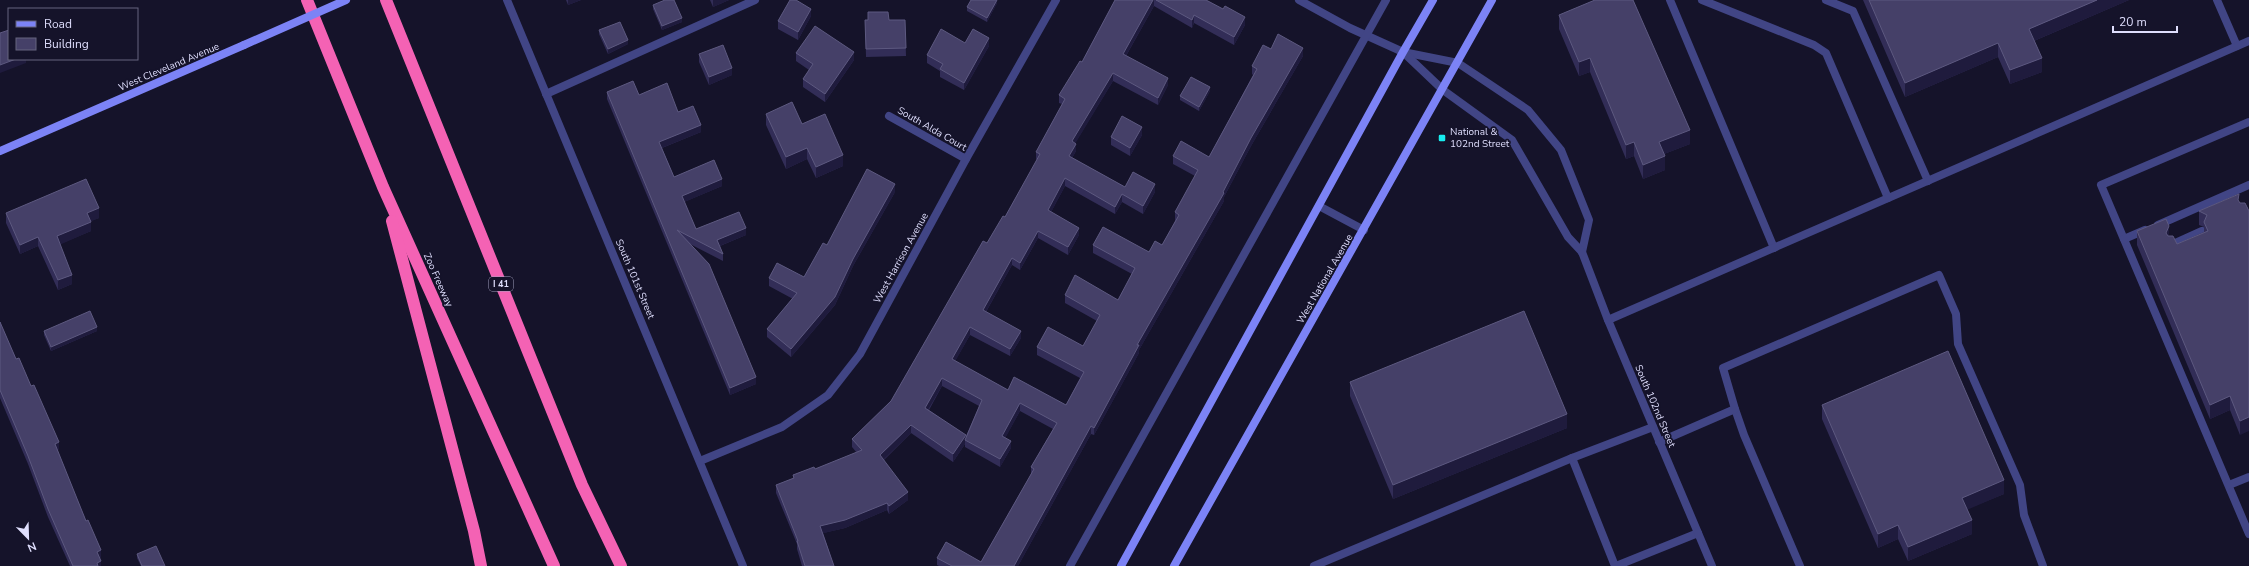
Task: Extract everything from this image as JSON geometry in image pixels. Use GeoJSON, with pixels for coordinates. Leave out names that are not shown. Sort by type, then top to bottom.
{"type":"FeatureCollection","features":[{"type":"Feature","properties":{"kind":"highway","name":"Zoo Freeway"},"geometry":{"type":"LineString","coordinates":[[307,0],[382,187],[554,566]]}},
{"type":"Feature","properties":{"kind":"highway","name":"I 41"},"geometry":{"type":"LineString","coordinates":[[386,0],[582,485],[621,566]]}},
{"type":"Feature","properties":{"kind":"highway"},"geometry":{"type":"LineString","coordinates":[[382,187],[474,531],[481,566]]}},
{"type":"Feature","properties":{"kind":"main road","name":"West Cleveland Avenue"},"geometry":{"type":"LineString","coordinates":[[0,151],[346,0]]}},
{"type":"Feature","properties":{"kind":"main road"},"geometry":{"type":"LineString","coordinates":[[1121,566],[1403,52],[1434,0]]}},
{"type":"Feature","properties":{"kind":"main road","name":"West National Avenue"},"geometry":{"type":"LineString","coordinates":[[1174,566],[1443,90],[1492,0]]}},
{"type":"Feature","properties":{"kind":"street","name":"South 101st Street"},"geometry":{"type":"LineString","coordinates":[[507,0],[743,566]]}},
{"type":"Feature","properties":{"kind":"street"},"geometry":{"type":"LineString","coordinates":[[546,94],[755,0]]}},
{"type":"Feature","properties":{"kind":"street","name":"West Harrison Avenue"},"geometry":{"type":"LineString","coordinates":[[700,461],[782,428],[828,395],[860,354],[966,159],[1056,0]]}},
{"type":"Feature","properties":{"kind":"street","name":"South 102nd Street"},"geometry":{"type":"LineString","coordinates":[[1299,0],[1366,35],[1403,52],[1458,63],[1528,110],[1561,150],[1589,220],[1582,252]]}},
{"type":"Feature","properties":{"kind":"street"},"geometry":{"type":"LineString","coordinates":[[1070,566],[1386,0]]}},
{"type":"Feature","properties":{"kind":"street"},"geometry":{"type":"LineString","coordinates":[[1670,0],[1774,248]]}},
{"type":"Feature","properties":{"kind":"street"},"geometry":{"type":"LineString","coordinates":[[1702,0],[1814,44],[1826,53],[1888,198]]}},
{"type":"Feature","properties":{"kind":"street"},"geometry":{"type":"LineString","coordinates":[[1826,0],[1853,11],[1928,181]]}},
{"type":"Feature","properties":{"kind":"street"},"geometry":{"type":"LineString","coordinates":[[2217,0],[2237,46]]}},
{"type":"Feature","properties":{"kind":"street"},"geometry":{"type":"LineString","coordinates":[[1608,320],[2249,41]]}},
{"type":"Feature","properties":{"kind":"street","name":"South 102nd Street"},"geometry":{"type":"LineString","coordinates":[[1403,52],[1443,90],[1512,140],[1568,237],[1582,252],[1608,320],[1712,566]]}},
{"type":"Feature","properties":{"kind":"street","name":"South Alda Court"},"geometry":{"type":"LineString","coordinates":[[889,116],[966,159]]}},
{"type":"Feature","properties":{"kind":"street"},"geometry":{"type":"LineString","coordinates":[[2249,122],[2101,185],[2249,534]]}},
{"type":"Feature","properties":{"kind":"street"},"geometry":{"type":"LineString","coordinates":[[2124,239],[2249,185]]}},
{"type":"Feature","properties":{"kind":"street"},"geometry":{"type":"LineString","coordinates":[[1319,206],[1364,230]]}},
{"type":"Feature","properties":{"kind":"street"},"geometry":{"type":"LineString","coordinates":[[2171,245],[2202,231]]}},
{"type":"Feature","properties":{"kind":"street"},"geometry":{"type":"LineString","coordinates":[[2134,261],[2142,258]]}},
{"type":"Feature","properties":{"kind":"street"},"geometry":{"type":"LineString","coordinates":[[1800,566],[1744,436],[1723,368],[1939,275],[1956,314],[1958,344],[2020,485],[2024,515],[2043,566]]}},
{"type":"Feature","properties":{"kind":"street"},"geometry":{"type":"LineString","coordinates":[[1659,442],[1735,408]]}},
{"type":"Feature","properties":{"kind":"street"},"geometry":{"type":"LineString","coordinates":[[1314,566],[1572,458],[1653,427]]}},
{"type":"Feature","properties":{"kind":"street"},"geometry":{"type":"LineString","coordinates":[[1572,458],[1615,566],[1698,533]]}},
{"type":"Feature","properties":{"kind":"street"},"geometry":{"type":"LineString","coordinates":[[2229,485],[2249,477]]}},
{"type":"Feature","properties":{"kind":"building"},"geometry":{"type":"Polygon","coordinates":[[[665,0],[674,0],[682,18],[662,26],[653,5],[665,0]]]}},
{"type":"Feature","properties":{"kind":"building"},"geometry":{"type":"Polygon","coordinates":[[[790,0],[796,0],[811,9],[798,32],[778,21],[790,0]]]}},
{"type":"Feature","properties":{"kind":"building"},"geometry":{"type":"Polygon","coordinates":[[[971,0],[997,0],[987,18],[967,7],[971,0]]]}},
{"type":"Feature","properties":{"kind":"building"},"geometry":{"type":"Polygon","coordinates":[[[1115,0],[1153,0],[1123,54],[1168,78],[1158,98],[1113,73],[1072,141],[1076,144],[1069,156],[1125,187],[1133,172],[1155,184],[1143,206],[1122,194],[1115,207],[1065,178],[1048,210],[1079,228],[1068,247],[1038,231],[1020,263],[1012,258],[983,310],[1021,331],[1010,349],[970,327],[952,359],[1008,390],[1014,377],[1066,405],[1084,372],[1037,347],[1048,327],[1083,346],[1100,315],[1065,295],[1075,275],[1118,300],[1135,268],[1093,245],[1103,227],[1149,252],[1155,241],[1162,245],[1179,215],[1175,212],[1198,170],[1173,156],[1181,141],[1209,157],[1257,69],[1252,66],[1263,45],[1271,49],[1278,34],[1303,48],[1251,138],[1223,192],[1224,193],[1137,345],[1139,345],[1094,428],[1091,426],[1014,566],[952,566],[937,558],[946,542],[981,562],[1034,469],[1031,467],[1057,423],[1020,403],[1002,436],[1011,441],[1000,459],[965,440],[982,400],[942,378],[925,408],[966,435],[953,454],[911,425],[880,455],[908,492],[889,506],[887,503],[845,520],[820,526],[834,566],[805,566],[798,541],[776,485],[794,478],[793,475],[814,467],[815,469],[862,450],[852,439],[891,401],[983,241],[987,243],[1003,216],[1005,217],[1040,154],[1036,152],[1065,99],[1059,95],[1080,61],[1082,62],[1115,0]]]}},
{"type":"Feature","properties":{"kind":"building"},"geometry":{"type":"Polygon","coordinates":[[[1156,0],[1206,0],[1223,9],[1225,6],[1245,17],[1234,37],[1194,15],[1192,20],[1156,0]]]}},
{"type":"Feature","properties":{"kind":"building"},"geometry":{"type":"Polygon","coordinates":[[[1595,0],[1633,0],[1690,130],[1659,142],[1665,156],[1643,165],[1634,142],[1626,145],[1590,58],[1579,62],[1559,15],[1595,0]]]}},
{"type":"Feature","properties":{"kind":"building"},"geometry":{"type":"Polygon","coordinates":[[[1869,0],[2097,0],[2029,29],[2042,58],[2010,70],[1998,43],[1905,83],[1869,0]]]}},
{"type":"Feature","properties":{"kind":"building"},"geometry":{"type":"Polygon","coordinates":[[[868,12],[888,12],[889,20],[905,20],[906,48],[866,49],[865,20],[868,20],[868,12]]]}},
{"type":"Feature","properties":{"kind":"building"},"geometry":{"type":"Polygon","coordinates":[[[620,22],[628,40],[608,49],[599,30],[620,22]]]}},
{"type":"Feature","properties":{"kind":"building"},"geometry":{"type":"Polygon","coordinates":[[[815,26],[854,52],[825,94],[803,79],[813,64],[796,53],[815,26]]]}},
{"type":"Feature","properties":{"kind":"building"},"geometry":{"type":"Polygon","coordinates":[[[941,29],[965,43],[973,29],[989,38],[964,83],[940,69],[943,64],[927,55],[941,29]]]}},
{"type":"Feature","properties":{"kind":"building"},"geometry":{"type":"Polygon","coordinates":[[[8,30],[8,60],[13,60],[0,65],[0,33],[8,30]]]}},
{"type":"Feature","properties":{"kind":"building"},"geometry":{"type":"Polygon","coordinates":[[[723,45],[732,68],[709,77],[699,54],[723,45]]]}},
{"type":"Feature","properties":{"kind":"building"},"geometry":{"type":"Polygon","coordinates":[[[1191,77],[1210,87],[1199,107],[1180,96],[1191,77]]]}},
{"type":"Feature","properties":{"kind":"building"},"geometry":{"type":"Polygon","coordinates":[[[633,81],[639,95],[667,83],[678,112],[693,106],[701,125],[659,142],[674,177],[714,160],[722,179],[682,196],[696,229],[739,212],[746,228],[717,240],[723,254],[677,230],[709,264],[756,377],[730,388],[607,92],[633,81]]]}},
{"type":"Feature","properties":{"kind":"building"},"geometry":{"type":"Polygon","coordinates":[[[792,102],[802,124],[825,114],[843,155],[816,167],[807,148],[786,157],[766,114],[792,102]]]}},
{"type":"Feature","properties":{"kind":"building"},"geometry":{"type":"Polygon","coordinates":[[[1122,116],[1142,127],[1130,148],[1111,137],[1122,116]]]}},
{"type":"Feature","properties":{"kind":"building"},"geometry":{"type":"Polygon","coordinates":[[[867,169],[895,184],[853,259],[835,297],[791,349],[767,329],[797,293],[769,278],[777,263],[804,277],[823,243],[827,245],[867,169]]]}},
{"type":"Feature","properties":{"kind":"building"},"geometry":{"type":"Polygon","coordinates":[[[86,179],[99,208],[87,213],[91,222],[57,236],[72,275],[58,280],[38,237],[20,245],[6,213],[86,179]]]}},
{"type":"Feature","properties":{"kind":"building"},"geometry":{"type":"Polygon","coordinates":[[[2239,194],[2238,200],[2240,203],[2245,203],[2249,211],[2249,417],[2240,421],[2230,396],[2210,405],[2137,231],[2166,219],[2169,226],[2166,233],[2168,236],[2173,236],[2177,244],[2208,231],[2204,222],[2207,215],[2199,211],[2239,194]]]}},
{"type":"Feature","properties":{"kind":"building"},"geometry":{"type":"Polygon","coordinates":[[[90,311],[97,327],[51,347],[44,331],[90,311]]]}},
{"type":"Feature","properties":{"kind":"building"},"geometry":{"type":"Polygon","coordinates":[[[1524,311],[1567,414],[1393,485],[1350,382],[1524,311]]]}},
{"type":"Feature","properties":{"kind":"building"},"geometry":{"type":"Polygon","coordinates":[[[0,322],[16,359],[19,358],[31,386],[34,385],[59,442],[55,444],[86,521],[88,520],[101,550],[97,552],[101,561],[97,563],[98,566],[73,566],[48,509],[28,456],[0,390],[0,322]]]}},
{"type":"Feature","properties":{"kind":"building"},"geometry":{"type":"Polygon","coordinates":[[[1948,351],[2004,480],[1962,498],[1972,520],[1908,547],[1898,525],[1878,534],[1822,405],[1948,351]]]}},
{"type":"Feature","properties":{"kind":"building"},"geometry":{"type":"Polygon","coordinates":[[[156,546],[165,566],[142,566],[137,554],[156,546]]]}},
{"type":"Feature","properties":{"kind":"place","name":"National & 102nd Street"},"geometry":{"type":"Point","coordinates":[1442,138]}}]}
